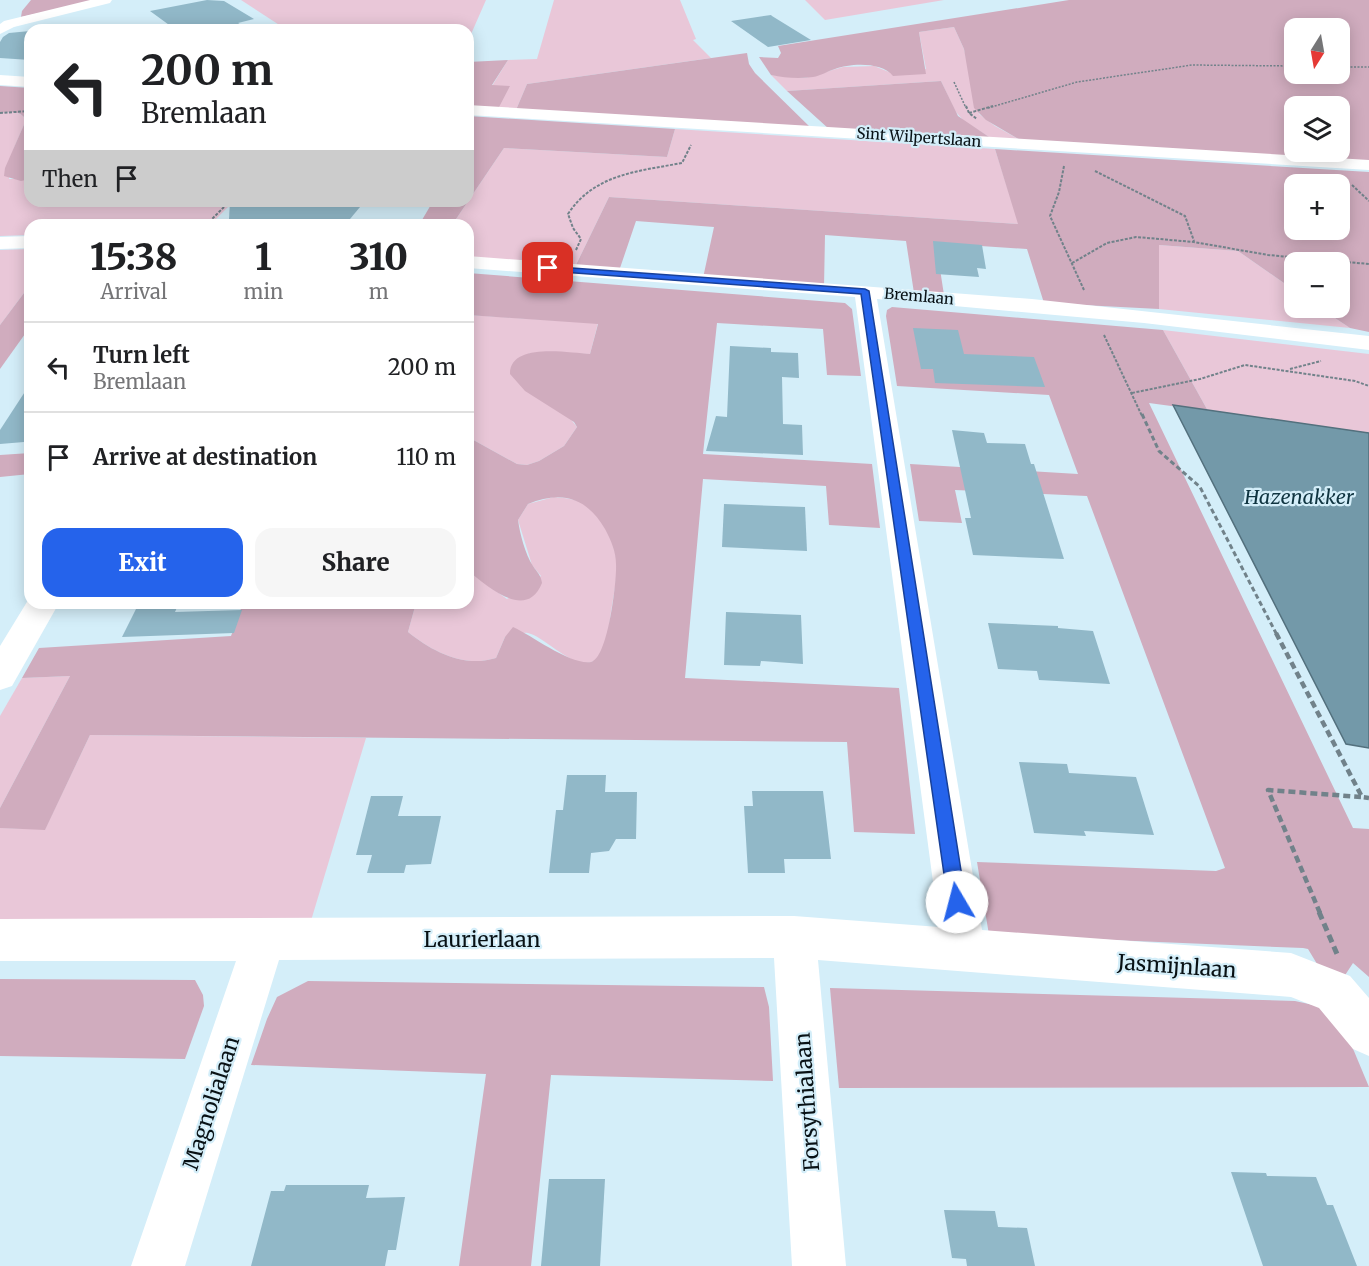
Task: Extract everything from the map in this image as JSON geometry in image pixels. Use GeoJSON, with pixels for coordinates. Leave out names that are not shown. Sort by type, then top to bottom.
{"type":"FeatureCollection","features":[{"type":"Feature","properties":{"kind":"street"},"geometry":{"type":"LineString","coordinates":[[4,27],[106,0]]}},
{"type":"Feature","properties":{"kind":"street"},"geometry":{"type":"LineString","coordinates":[[4,27],[15,6]]}},
{"type":"Feature","properties":{"kind":"street"},"geometry":{"type":"LineString","coordinates":[[0,80],[24,82]]}},
{"type":"Feature","properties":{"kind":"street","name":"Sint Wilpertslaan"},"geometry":{"type":"LineString","coordinates":[[474,110],[1369,165]]}},
{"type":"Feature","properties":{"kind":"street"},"geometry":{"type":"LineString","coordinates":[[0,243],[24,242]]}},
{"type":"Feature","properties":{"kind":"street","name":"Bremlaan"},"geometry":{"type":"LineString","coordinates":[[474,262],[865,291],[1093,311],[1369,343]]}},
{"type":"Feature","properties":{"kind":"street"},"geometry":{"type":"LineString","coordinates":[[865,291],[964,950]]}},
{"type":"Feature","properties":{"kind":"street"},"geometry":{"type":"LineString","coordinates":[[0,676],[39,609]]}},
{"type":"Feature","properties":{"kind":"street","name":"Laurierlaan"},"geometry":{"type":"LineString","coordinates":[[0,940],[794,937],[964,950]]}},
{"type":"Feature","properties":{"kind":"street","name":"Forsythialaan"},"geometry":{"type":"LineString","coordinates":[[794,937],[819,1266]]}},
{"type":"Feature","properties":{"kind":"street","name":"Magnolialaan"},"geometry":{"type":"LineString","coordinates":[[158,1266],[264,940]]}},
{"type":"Feature","properties":{"kind":"street","name":"Jasmijnlaan"},"geometry":{"type":"LineString","coordinates":[[964,950],[1291,975],[1334,992],[1369,1033]]}},
{"type":"Feature","properties":{"kind":"path"},"geometry":{"type":"LineString","coordinates":[[954,82],[969,113],[1077,82],[1192,65],[1284,66]]}},
{"type":"Feature","properties":{"kind":"path"},"geometry":{"type":"LineString","coordinates":[[1350,67],[1369,67]]}},
{"type":"Feature","properties":{"kind":"path"},"geometry":{"type":"LineString","coordinates":[[0,113],[24,111]]}},
{"type":"Feature","properties":{"kind":"path"},"geometry":{"type":"LineString","coordinates":[[567,270],[581,239],[573,228],[568,214],[575,199],[596,185],[625,173],[682,163],[692,141]]}},
{"type":"Feature","properties":{"kind":"path"},"geometry":{"type":"LineString","coordinates":[[1064,162],[1059,192],[1050,216],[1093,311],[1159,451],[1200,487],[1362,797]]}},
{"type":"Feature","properties":{"kind":"path"},"geometry":{"type":"LineString","coordinates":[[1091,169],[1185,216],[1194,242]]}},
{"type":"Feature","properties":{"kind":"path"},"geometry":{"type":"LineString","coordinates":[[212,219],[224,207]]}},
{"type":"Feature","properties":{"kind":"path"},"geometry":{"type":"LineString","coordinates":[[1072,263],[1107,243],[1136,237],[1194,242],[1268,255],[1369,264]]}},
{"type":"Feature","properties":{"kind":"path"},"geometry":{"type":"LineString","coordinates":[[1132,393],[1200,379],[1245,365],[1355,381],[1369,386]]}},
{"type":"Feature","properties":{"kind":"path"},"geometry":{"type":"LineString","coordinates":[[1334,992],[1342,966],[1268,790],[1369,798]]}},
{"type":"Feature","properties":{"kind":"shaded area"},"geometry":{"type":"Polygon","coordinates":[[[31,0],[100,0],[21,17],[22,11],[31,0]]]}},
{"type":"Feature","properties":{"kind":"shaded area"},"geometry":{"type":"Polygon","coordinates":[[[241,0],[486,0],[474,27],[474,24],[278,24],[241,0]]]}},
{"type":"Feature","properties":{"kind":"shaded area"},"geometry":{"type":"Polygon","coordinates":[[[554,0],[680,0],[696,39],[693,40],[711,58],[527,84],[516,110],[498,109],[492,86],[508,60],[537,59],[554,0]]]}},
{"type":"Feature","properties":{"kind":"shaded area"},"geometry":{"type":"Polygon","coordinates":[[[805,0],[944,0],[825,20],[805,0]]]}},
{"type":"Feature","properties":{"kind":"shaded area"},"geometry":{"type":"Polygon","coordinates":[[[1069,0],[1369,0],[1369,162],[1350,161],[1350,96],[1284,96],[1284,157],[1022,141],[986,120],[974,108],[964,49],[954,27],[919,32],[926,74],[893,76],[882,68],[857,65],[842,67],[813,77],[792,78],[771,75],[759,57],[778,58],[781,53],[778,46],[1069,0]]]}},
{"type":"Feature","properties":{"kind":"shaded area"},"geometry":{"type":"Polygon","coordinates":[[[954,27],[964,49],[979,114],[1022,141],[992,139],[964,121],[955,111],[941,81],[787,91],[771,75],[805,78],[843,67],[874,66],[889,72],[926,69],[919,32],[954,27]]]}},
{"type":"Feature","properties":{"kind":"shaded area"},"geometry":{"type":"Polygon","coordinates":[[[747,53],[749,64],[755,73],[811,128],[516,110],[527,84],[747,53]]]}},
{"type":"Feature","properties":{"kind":"shaded area"},"geometry":{"type":"Polygon","coordinates":[[[508,60],[492,85],[510,86],[498,109],[474,107],[474,62],[508,60]]]}},
{"type":"Feature","properties":{"kind":"shaded area"},"geometry":{"type":"Polygon","coordinates":[[[941,81],[958,116],[992,139],[829,129],[787,91],[941,81]]]}},
{"type":"Feature","properties":{"kind":"shaded area"},"geometry":{"type":"Polygon","coordinates":[[[0,86],[24,88],[24,117],[18,113],[0,113],[0,86]]]}},
{"type":"Feature","properties":{"kind":"shaded area"},"geometry":{"type":"Polygon","coordinates":[[[15,112],[24,118],[24,125],[14,148],[9,179],[24,179],[24,207],[228,207],[216,219],[24,219],[24,235],[0,236],[0,113],[15,112]]]}},
{"type":"Feature","properties":{"kind":"shaded area"},"geometry":{"type":"Polygon","coordinates":[[[474,116],[675,129],[667,157],[504,148],[474,192],[474,116]]]}},
{"type":"Feature","properties":{"kind":"shaded area"},"geometry":{"type":"Polygon","coordinates":[[[24,125],[24,180],[4,176],[5,168],[24,125]]]}},
{"type":"Feature","properties":{"kind":"shaded area"},"geometry":{"type":"Polygon","coordinates":[[[675,129],[995,149],[1019,224],[609,197],[575,267],[474,259],[474,219],[456,219],[464,207],[474,207],[474,192],[504,148],[667,157],[675,129]]]}},
{"type":"Feature","properties":{"kind":"shaded area"},"geometry":{"type":"Polygon","coordinates":[[[995,149],[1369,172],[1369,332],[1350,328],[1335,318],[1350,318],[1350,252],[1284,252],[1284,283],[1238,251],[1159,245],[1159,309],[1044,303],[1027,249],[936,243],[944,295],[914,293],[906,241],[825,235],[824,287],[703,278],[714,227],[636,221],[619,271],[575,267],[609,197],[1018,224],[995,149]]]}},
{"type":"Feature","properties":{"kind":"shaded area"},"geometry":{"type":"Polygon","coordinates":[[[430,207],[464,207],[456,219],[423,219],[430,207]]]}},
{"type":"Feature","properties":{"kind":"shaded area"},"geometry":{"type":"Polygon","coordinates":[[[1159,245],[1238,251],[1284,283],[1284,318],[1335,318],[1350,328],[1159,309],[1159,245]]]}},
{"type":"Feature","properties":{"kind":"shaded area"},"geometry":{"type":"Polygon","coordinates":[[[24,249],[24,293],[0,325],[0,250],[24,249]]]}},
{"type":"Feature","properties":{"kind":"shaded area"},"geometry":{"type":"Polygon","coordinates":[[[474,273],[845,303],[852,309],[861,376],[827,375],[823,329],[717,323],[703,454],[872,464],[880,528],[829,525],[826,486],[703,479],[685,678],[899,688],[915,834],[854,832],[847,742],[90,735],[45,830],[0,828],[0,808],[70,676],[22,678],[39,648],[231,636],[241,609],[414,609],[408,632],[438,652],[449,656],[472,661],[496,658],[505,637],[513,627],[562,655],[582,662],[591,662],[597,658],[607,634],[616,573],[614,551],[605,529],[590,510],[572,500],[552,498],[528,504],[518,520],[519,526],[523,544],[542,583],[535,594],[526,600],[517,600],[496,592],[474,576],[474,440],[517,464],[527,465],[539,461],[564,446],[577,427],[574,422],[525,391],[510,374],[513,364],[519,357],[530,353],[555,351],[590,354],[598,324],[474,315],[474,273]]]}},
{"type":"Feature","properties":{"kind":"shaded area"},"geometry":{"type":"Polygon","coordinates":[[[24,293],[24,335],[0,369],[0,325],[24,293]]]}},
{"type":"Feature","properties":{"kind":"shaded area"},"geometry":{"type":"Polygon","coordinates":[[[892,307],[1163,330],[1208,411],[1149,403],[1353,828],[1369,829],[1369,977],[1353,963],[1334,992],[1308,949],[1303,948],[989,935],[977,862],[1216,871],[1225,868],[1087,496],[955,490],[962,523],[919,521],[910,464],[1078,474],[1049,395],[897,386],[886,316],[887,310],[892,307]]]}},
{"type":"Feature","properties":{"kind":"shaded area"},"geometry":{"type":"Polygon","coordinates":[[[474,315],[598,323],[590,354],[529,353],[577,427],[564,446],[539,461],[527,465],[517,464],[474,440],[474,315]]]}},
{"type":"Feature","properties":{"kind":"shaded area"},"geometry":{"type":"Polygon","coordinates":[[[1163,330],[1369,354],[1369,433],[1208,411],[1163,330]]]}},
{"type":"Feature","properties":{"kind":"shaded area"},"geometry":{"type":"Polygon","coordinates":[[[24,453],[24,475],[0,477],[0,455],[24,453]]]}},
{"type":"Feature","properties":{"kind":"shaded area"},"geometry":{"type":"Polygon","coordinates":[[[554,497],[578,501],[597,515],[607,531],[617,564],[606,642],[598,658],[586,663],[577,661],[535,636],[525,633],[505,637],[496,658],[472,661],[438,652],[408,632],[414,609],[474,609],[474,575],[507,599],[541,576],[532,565],[518,520],[528,504],[554,497]]]}},
{"type":"Feature","properties":{"kind":"shaded area"},"geometry":{"type":"Polygon","coordinates":[[[70,676],[0,808],[0,716],[22,678],[70,676]]]}},
{"type":"Feature","properties":{"kind":"shaded area"},"geometry":{"type":"Polygon","coordinates":[[[90,735],[366,738],[310,924],[0,923],[0,828],[45,829],[90,735]]]}},
{"type":"Feature","properties":{"kind":"shaded area"},"geometry":{"type":"Polygon","coordinates":[[[0,979],[195,980],[203,995],[204,1006],[185,1059],[0,1056],[0,979]]]}},
{"type":"Feature","properties":{"kind":"shaded area"},"geometry":{"type":"Polygon","coordinates":[[[308,981],[764,987],[769,1007],[773,1081],[551,1075],[531,1266],[459,1266],[486,1074],[251,1065],[277,997],[308,981]]]}},
{"type":"Feature","properties":{"kind":"shaded area"},"geometry":{"type":"Polygon","coordinates":[[[830,988],[1295,1001],[1318,1006],[1346,1032],[1369,1087],[839,1088],[830,988]]]}},
{"type":"Feature","properties":{"kind":"water","name":"Hazenakker"},"geometry":{"type":"Polygon","coordinates":[[[1173,405],[1369,433],[1369,748],[1346,744],[1173,405]]]}},
{"type":"Feature","properties":{"kind":"building"},"geometry":{"type":"Polygon","coordinates":[[[207,0],[224,1],[254,19],[238,23],[240,24],[168,24],[150,11],[207,0]]]}},
{"type":"Feature","properties":{"kind":"building"},"geometry":{"type":"Polygon","coordinates":[[[771,15],[811,40],[768,47],[731,21],[771,15]]]}},
{"type":"Feature","properties":{"kind":"building"},"geometry":{"type":"Polygon","coordinates":[[[24,32],[24,60],[0,58],[0,42],[9,33],[24,32]]]}},
{"type":"Feature","properties":{"kind":"building"},"geometry":{"type":"Polygon","coordinates":[[[230,207],[360,207],[350,219],[229,219],[230,207]]]}},
{"type":"Feature","properties":{"kind":"building"},"geometry":{"type":"Polygon","coordinates":[[[933,241],[982,245],[986,269],[977,268],[979,277],[936,274],[933,241]]]}},
{"type":"Feature","properties":{"kind":"building"},"geometry":{"type":"Polygon","coordinates":[[[913,328],[958,330],[964,354],[1034,357],[1045,387],[935,383],[933,369],[921,369],[913,328]]]}},
{"type":"Feature","properties":{"kind":"building"},"geometry":{"type":"Polygon","coordinates":[[[730,346],[771,348],[771,352],[798,353],[799,378],[782,377],[783,424],[802,425],[803,455],[706,451],[716,416],[727,417],[730,346]]]}},
{"type":"Feature","properties":{"kind":"building"},"geometry":{"type":"Polygon","coordinates":[[[24,393],[24,442],[0,444],[0,430],[24,393]]]}},
{"type":"Feature","properties":{"kind":"building"},"geometry":{"type":"Polygon","coordinates":[[[952,430],[984,433],[987,443],[1025,444],[1031,464],[1034,464],[1064,559],[973,555],[965,518],[971,518],[952,430]]]}},
{"type":"Feature","properties":{"kind":"building"},"geometry":{"type":"Polygon","coordinates":[[[724,504],[805,507],[807,551],[722,547],[724,504]]]}},
{"type":"Feature","properties":{"kind":"building"},"geometry":{"type":"Polygon","coordinates":[[[136,609],[176,609],[175,612],[242,610],[234,633],[122,637],[136,609]]]}},
{"type":"Feature","properties":{"kind":"building"},"geometry":{"type":"Polygon","coordinates":[[[726,612],[801,615],[803,664],[761,661],[760,666],[724,665],[726,612]]]}},
{"type":"Feature","properties":{"kind":"building"},"geometry":{"type":"Polygon","coordinates":[[[988,623],[1058,626],[1058,628],[1093,631],[1110,684],[1039,680],[1037,671],[998,669],[988,623]]]}},
{"type":"Feature","properties":{"kind":"building"},"geometry":{"type":"Polygon","coordinates":[[[1019,762],[1067,764],[1069,773],[1136,777],[1154,835],[1084,831],[1086,836],[1034,833],[1019,762]]]}},
{"type":"Feature","properties":{"kind":"building"},"geometry":{"type":"Polygon","coordinates":[[[567,775],[606,775],[605,792],[637,792],[636,839],[616,839],[609,851],[591,853],[589,873],[549,873],[556,810],[563,810],[567,775]]]}},
{"type":"Feature","properties":{"kind":"building"},"geometry":{"type":"Polygon","coordinates":[[[752,791],[823,791],[831,859],[784,859],[785,873],[748,873],[744,806],[753,806],[752,791]]]}},
{"type":"Feature","properties":{"kind":"building"},"geometry":{"type":"Polygon","coordinates":[[[371,796],[403,796],[398,816],[441,816],[431,864],[406,865],[404,873],[367,873],[372,855],[356,855],[371,796]]]}},
{"type":"Feature","properties":{"kind":"building"},"geometry":{"type":"Polygon","coordinates":[[[1231,1172],[1266,1173],[1267,1176],[1316,1177],[1327,1205],[1333,1205],[1357,1266],[1263,1266],[1231,1172]]]}},
{"type":"Feature","properties":{"kind":"building"},"geometry":{"type":"Polygon","coordinates":[[[549,1179],[605,1179],[600,1266],[541,1266],[549,1179]]]}},
{"type":"Feature","properties":{"kind":"building"},"geometry":{"type":"Polygon","coordinates":[[[286,1185],[369,1185],[366,1198],[405,1197],[396,1250],[388,1250],[385,1266],[251,1266],[271,1191],[284,1191],[286,1185]]]}},
{"type":"Feature","properties":{"kind":"building"},"geometry":{"type":"Polygon","coordinates":[[[944,1210],[995,1211],[998,1227],[1027,1228],[1035,1266],[967,1266],[966,1259],[952,1258],[944,1210]]]}},
{"type":"Feature","properties":{"kind":"route"},"geometry":{"type":"LineString","coordinates":[[548,268],[865,291],[957,902]]}}]}
